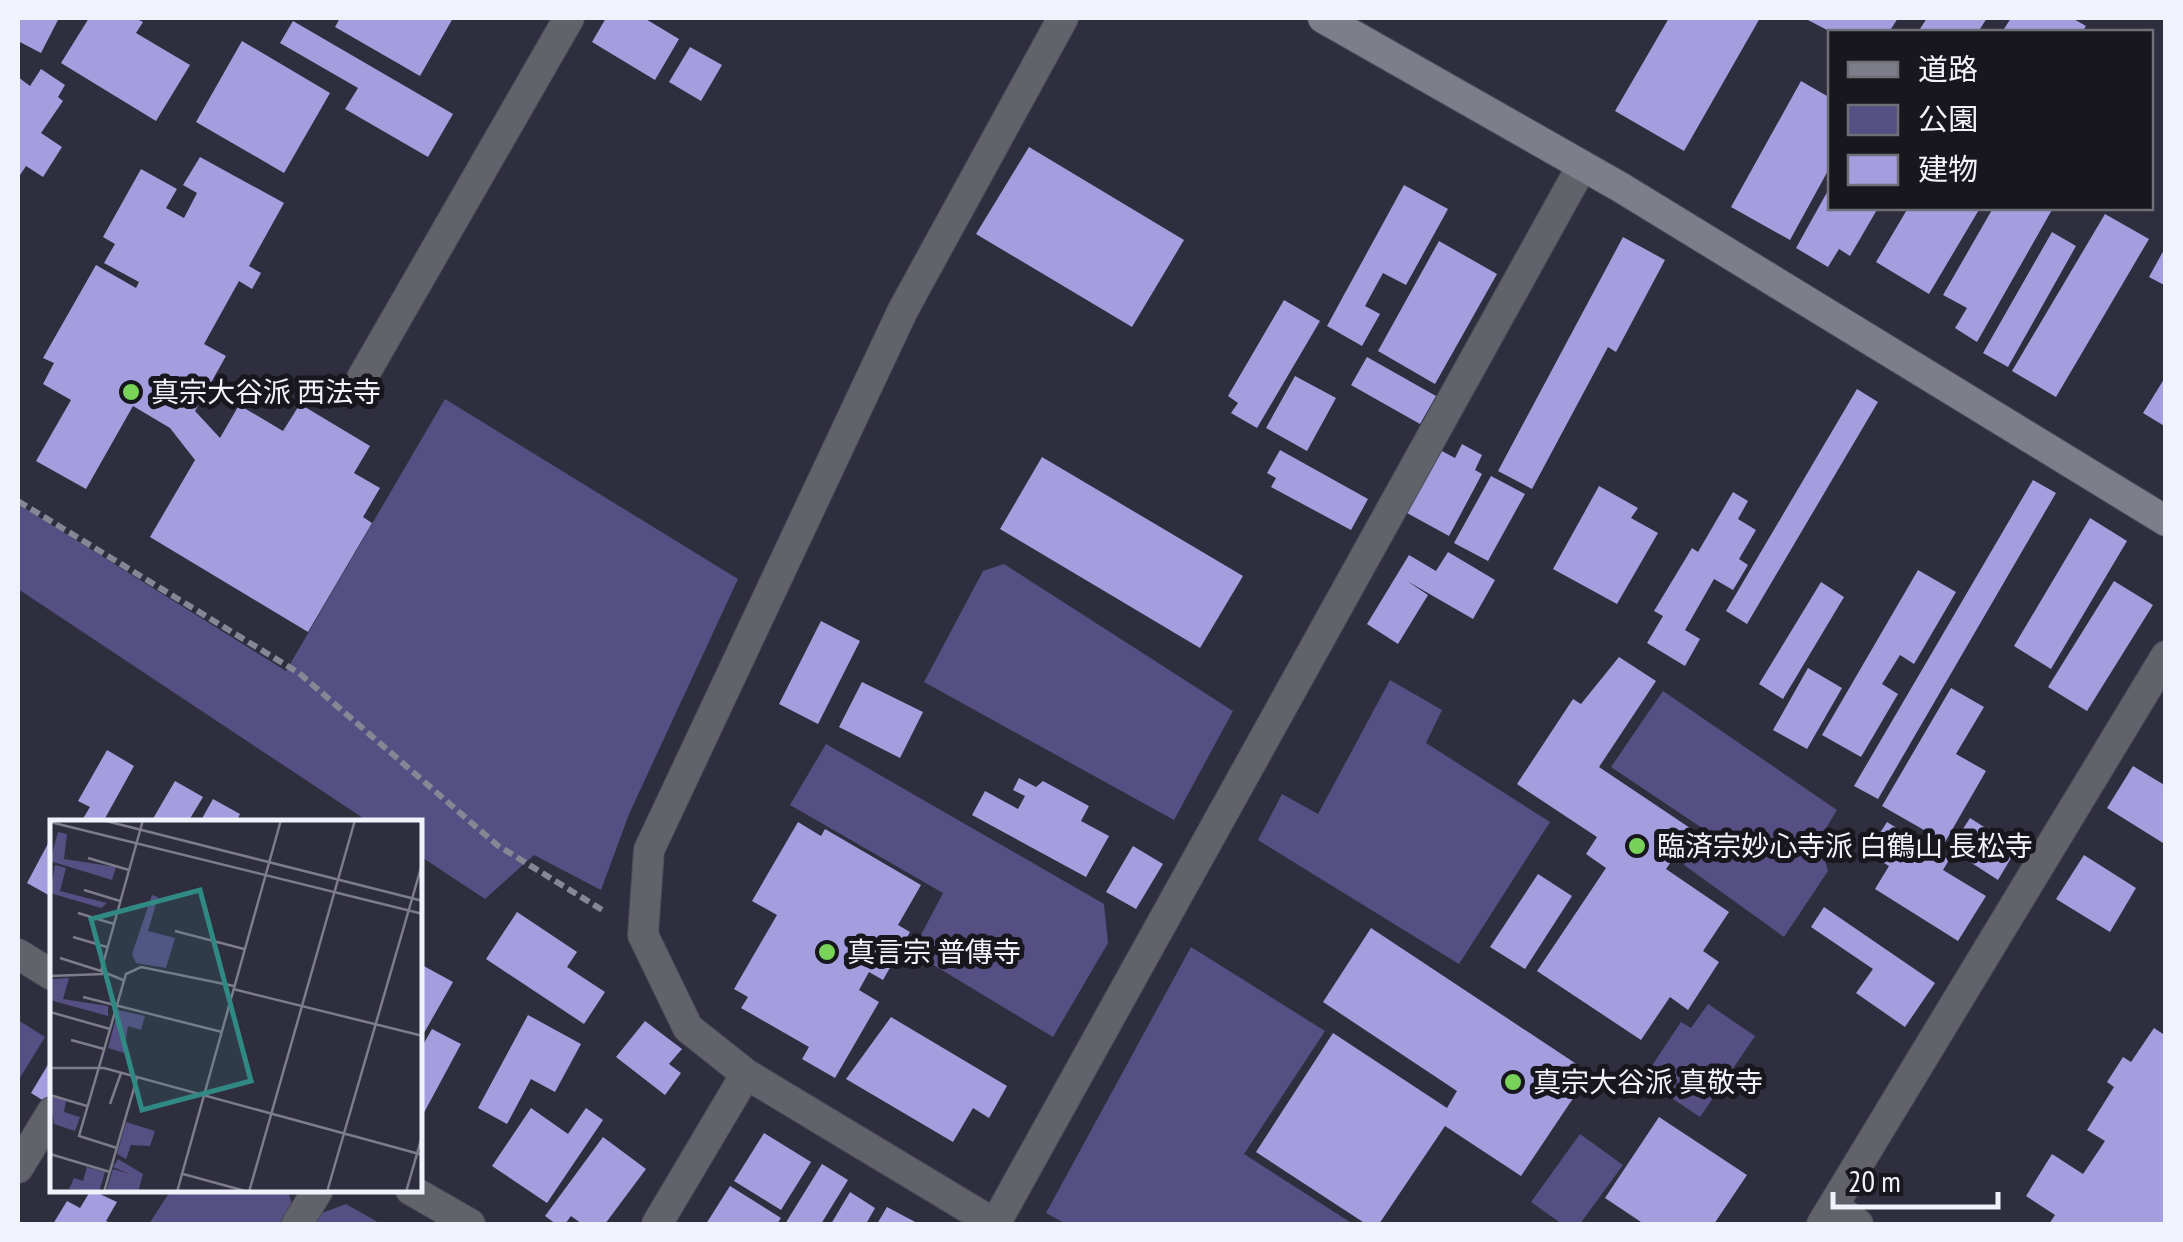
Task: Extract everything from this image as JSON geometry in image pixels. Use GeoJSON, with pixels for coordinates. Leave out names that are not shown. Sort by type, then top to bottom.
{"type":"FeatureCollection","features":[{"type":"Feature","properties":{"kind":"street"},"geometry":{"type":"LineString","coordinates":[[362,378],[569,18]]}},
{"type":"Feature","properties":{"kind":"street"},"geometry":{"type":"LineString","coordinates":[[1064,18],[903,310],[649,850],[644,935],[688,1028],[746,1074],[995,1224],[1582,166]]}},
{"type":"Feature","properties":{"kind":"street"},"geometry":{"type":"LineString","coordinates":[[1323,18],[1582,166],[2166,521]]}},
{"type":"Feature","properties":{"kind":"street"},"geometry":{"type":"LineString","coordinates":[[1838,1218],[2166,656]]}},
{"type":"Feature","properties":{"kind":"street"},"geometry":{"type":"LineString","coordinates":[[18,954],[50,973]]}},
{"type":"Feature","properties":{"kind":"street"},"geometry":{"type":"LineString","coordinates":[[657,1224],[746,1074]]}},
{"type":"Feature","properties":{"kind":"street"},"geometry":{"type":"LineString","coordinates":[[18,1168],[50,1115]]}},
{"type":"Feature","properties":{"kind":"street"},"geometry":{"type":"LineString","coordinates":[[297,1224],[317,1192]]}},
{"type":"Feature","properties":{"kind":"street"},"geometry":{"type":"LineString","coordinates":[[414,1192],[470,1224]]}},
{"type":"Feature","properties":{"kind":"path"},"geometry":{"type":"LineString","coordinates":[[18,501],[299,672],[497,845],[644,935]]}},
{"type":"Feature","properties":{"kind":"green space"},"geometry":{"type":"Polygon","coordinates":[[[445,399],[738,579],[629,814],[601,890],[534,855],[485,899],[422,857],[422,820],[366,820],[18,589],[18,504],[286,671],[445,399]]]}},
{"type":"Feature","properties":{"kind":"green space"},"geometry":{"type":"Polygon","coordinates":[[[1004,564],[1233,711],[1174,820],[924,682],[983,571],[1004,564]]]}},
{"type":"Feature","properties":{"kind":"green space"},"geometry":{"type":"Polygon","coordinates":[[[1390,680],[1442,710],[1426,743],[1550,822],[1459,964],[1258,840],[1282,794],[1318,814],[1390,680]]]}},
{"type":"Feature","properties":{"kind":"green space"},"geometry":{"type":"Polygon","coordinates":[[[1663,691],[1837,810],[1819,840],[1828,871],[1784,937],[1684,865],[1705,830],[1611,767],[1663,691]]]}},
{"type":"Feature","properties":{"kind":"green space"},"geometry":{"type":"Polygon","coordinates":[[[826,744],[1104,904],[1108,943],[1053,1037],[912,952],[943,893],[790,805],[826,744]]]}},
{"type":"Feature","properties":{"kind":"green space"},"geometry":{"type":"Polygon","coordinates":[[[1191,947],[1325,1031],[1244,1154],[1353,1224],[1066,1224],[1046,1213],[1191,947]]]}},
{"type":"Feature","properties":{"kind":"green space"},"geometry":{"type":"Polygon","coordinates":[[[1708,1004],[1755,1036],[1700,1117],[1643,1079],[1681,1022],[1691,1028],[1708,1004]]]}},
{"type":"Feature","properties":{"kind":"green space"},"geometry":{"type":"Polygon","coordinates":[[[18,1020],[45,1037],[18,1081],[18,1020]]]}},
{"type":"Feature","properties":{"kind":"green space"},"geometry":{"type":"Polygon","coordinates":[[[1580,1134],[1623,1165],[1580,1224],[1562,1224],[1531,1202],[1580,1134]]]}},
{"type":"Feature","properties":{"kind":"green space"},"geometry":{"type":"Polygon","coordinates":[[[170,1192],[289,1192],[293,1209],[283,1224],[149,1224],[170,1192]]]}},
{"type":"Feature","properties":{"kind":"green space"},"geometry":{"type":"Polygon","coordinates":[[[346,1204],[381,1224],[315,1224],[322,1213],[346,1204]]]}},
{"type":"Feature","properties":{"kind":"building"},"geometry":{"type":"Polygon","coordinates":[[[18,18],[59,18],[41,53],[18,41],[18,18]]]}},
{"type":"Feature","properties":{"kind":"building"},"geometry":{"type":"Polygon","coordinates":[[[89,18],[135,18],[143,22],[136,33],[190,65],[156,121],[61,63],[89,18]]]}},
{"type":"Feature","properties":{"kind":"building"},"geometry":{"type":"Polygon","coordinates":[[[340,18],[453,18],[420,76],[335,27],[340,18]]]}},
{"type":"Feature","properties":{"kind":"building"},"geometry":{"type":"Polygon","coordinates":[[[606,18],[644,18],[679,39],[655,80],[592,42],[606,18]]]}},
{"type":"Feature","properties":{"kind":"building"},"geometry":{"type":"Polygon","coordinates":[[[1669,18],[1760,18],[1684,151],[1615,111],[1669,18]]]}},
{"type":"Feature","properties":{"kind":"building"},"geometry":{"type":"Polygon","coordinates":[[[1804,18],[1898,18],[1890,30],[1828,30],[1804,18]]]}},
{"type":"Feature","properties":{"kind":"building"},"geometry":{"type":"Polygon","coordinates":[[[1927,18],[1987,18],[1979,30],[1919,30],[1927,18]]]}},
{"type":"Feature","properties":{"kind":"building"},"geometry":{"type":"Polygon","coordinates":[[[2011,18],[2072,18],[2086,26],[2083,30],[2003,30],[2011,18]]]}},
{"type":"Feature","properties":{"kind":"building"},"geometry":{"type":"Polygon","coordinates":[[[293,21],[453,114],[428,157],[345,109],[358,88],[280,43],[293,21]]]}},
{"type":"Feature","properties":{"kind":"building"},"geometry":{"type":"Polygon","coordinates":[[[242,41],[330,93],[284,173],[196,122],[242,41]]]}},
{"type":"Feature","properties":{"kind":"building"},"geometry":{"type":"Polygon","coordinates":[[[690,47],[722,65],[701,101],[669,82],[690,47]]]}},
{"type":"Feature","properties":{"kind":"building"},"geometry":{"type":"Polygon","coordinates":[[[41,69],[65,85],[58,97],[63,101],[41,133],[62,147],[43,177],[26,166],[18,178],[18,77],[30,86],[41,69]]]}},
{"type":"Feature","properties":{"kind":"building"},"geometry":{"type":"Polygon","coordinates":[[[1801,81],[1828,94],[1828,171],[1790,240],[1731,207],[1801,81]]]}},
{"type":"Feature","properties":{"kind":"building"},"geometry":{"type":"Polygon","coordinates":[[[1029,147],[1184,240],[1132,327],[976,234],[1029,147]]]}},
{"type":"Feature","properties":{"kind":"building","name":"真宗大谷派 西法寺"},"geometry":{"type":"Polygon","coordinates":[[[200,157],[284,203],[249,266],[261,273],[252,289],[239,281],[204,344],[226,356],[195,411],[220,438],[239,405],[283,431],[300,404],[370,446],[354,473],[380,488],[363,517],[372,523],[308,632],[150,537],[195,460],[170,428],[133,406],[86,489],[36,461],[71,400],[43,384],[54,363],[43,358],[96,265],[136,288],[139,282],[104,263],[115,244],[103,237],[141,169],[177,189],[166,208],[184,218],[197,193],[183,185],[200,157]]]}},
{"type":"Feature","properties":{"kind":"building"},"geometry":{"type":"Polygon","coordinates":[[[1404,185],[1448,209],[1406,285],[1383,273],[1365,306],[1380,314],[1362,346],[1327,326],[1404,185]]]}},
{"type":"Feature","properties":{"kind":"building"},"geometry":{"type":"Polygon","coordinates":[[[1828,191],[1828,210],[1877,210],[1850,256],[1839,249],[1828,267],[1796,248],[1828,191]]]}},
{"type":"Feature","properties":{"kind":"building"},"geometry":{"type":"Polygon","coordinates":[[[1907,210],[1979,210],[1929,294],[1876,262],[1907,210]]]}},
{"type":"Feature","properties":{"kind":"building"},"geometry":{"type":"Polygon","coordinates":[[[1992,210],[2052,210],[1977,342],[1955,328],[1967,308],[1943,295],[1992,210]]]}},
{"type":"Feature","properties":{"kind":"building"},"geometry":{"type":"Polygon","coordinates":[[[2105,214],[2149,239],[2056,397],[2012,371],[2105,214]]]}},
{"type":"Feature","properties":{"kind":"building"},"geometry":{"type":"Polygon","coordinates":[[[2052,232],[2076,246],[2008,367],[1983,353],[2052,232]]]}},
{"type":"Feature","properties":{"kind":"building"},"geometry":{"type":"Polygon","coordinates":[[[1623,237],[1665,260],[1616,352],[1608,347],[1532,489],[1498,471],[1623,237]]]}},
{"type":"Feature","properties":{"kind":"building"},"geometry":{"type":"Polygon","coordinates":[[[1439,241],[1497,274],[1435,384],[1378,351],[1439,241]]]}},
{"type":"Feature","properties":{"kind":"building"},"geometry":{"type":"Polygon","coordinates":[[[2166,246],[2166,286],[2149,277],[2166,246]]]}},
{"type":"Feature","properties":{"kind":"building"},"geometry":{"type":"Polygon","coordinates":[[[1284,300],[1320,321],[1257,428],[1231,413],[1238,403],[1228,396],[1284,300]]]}},
{"type":"Feature","properties":{"kind":"building"},"geometry":{"type":"Polygon","coordinates":[[[1367,357],[1436,396],[1420,424],[1351,385],[1367,357]]]}},
{"type":"Feature","properties":{"kind":"building"},"geometry":{"type":"Polygon","coordinates":[[[1295,376],[1336,398],[1307,451],[1266,428],[1295,376]]]}},
{"type":"Feature","properties":{"kind":"building"},"geometry":{"type":"Polygon","coordinates":[[[2166,376],[2166,427],[2143,413],[2166,376]]]}},
{"type":"Feature","properties":{"kind":"building"},"geometry":{"type":"Polygon","coordinates":[[[1857,389],[1878,402],[1747,624],[1726,611],[1857,389]]]}},
{"type":"Feature","properties":{"kind":"building"},"geometry":{"type":"Polygon","coordinates":[[[1462,444],[1482,455],[1475,470],[1482,474],[1449,536],[1407,513],[1440,450],[1455,458],[1462,444]]]}},
{"type":"Feature","properties":{"kind":"building"},"geometry":{"type":"Polygon","coordinates":[[[1280,450],[1368,499],[1351,530],[1271,487],[1276,478],[1267,473],[1280,450]]]}},
{"type":"Feature","properties":{"kind":"building"},"geometry":{"type":"Polygon","coordinates":[[[1042,457],[1243,576],[1200,648],[1000,529],[1042,457]]]}},
{"type":"Feature","properties":{"kind":"building"},"geometry":{"type":"Polygon","coordinates":[[[1491,476],[1525,494],[1488,561],[1454,543],[1491,476]]]}},
{"type":"Feature","properties":{"kind":"building"},"geometry":{"type":"Polygon","coordinates":[[[2033,480],[2056,493],[1878,799],[1854,786],[2033,480]]]}},
{"type":"Feature","properties":{"kind":"building"},"geometry":{"type":"Polygon","coordinates":[[[1599,486],[1638,508],[1631,518],[1658,533],[1617,604],[1553,569],[1599,486]]]}},
{"type":"Feature","properties":{"kind":"building"},"geometry":{"type":"Polygon","coordinates":[[[1733,492],[1748,501],[1738,519],[1756,530],[1739,559],[1748,565],[1733,590],[1714,579],[1685,630],[1700,639],[1685,666],[1647,643],[1663,616],[1654,611],[1692,548],[1698,552],[1733,492]]]}},
{"type":"Feature","properties":{"kind":"building"},"geometry":{"type":"Polygon","coordinates":[[[2090,518],[2127,541],[2051,669],[2014,646],[2090,518]]]}},
{"type":"Feature","properties":{"kind":"building"},"geometry":{"type":"Polygon","coordinates":[[[1448,552],[1495,580],[1473,619],[1407,581],[1428,595],[1398,644],[1367,624],[1409,555],[1436,571],[1448,552]]]}},
{"type":"Feature","properties":{"kind":"building"},"geometry":{"type":"Polygon","coordinates":[[[1918,570],[1956,592],[1914,664],[1900,655],[1882,684],[1898,694],[1861,757],[1822,735],[1918,570]]]}},
{"type":"Feature","properties":{"kind":"building"},"geometry":{"type":"Polygon","coordinates":[[[2114,581],[2153,605],[2087,711],[2048,687],[2114,581]]]}},
{"type":"Feature","properties":{"kind":"building"},"geometry":{"type":"Polygon","coordinates":[[[1821,582],[1844,597],[1783,699],[1759,684],[1821,582]]]}},
{"type":"Feature","properties":{"kind":"building"},"geometry":{"type":"Polygon","coordinates":[[[821,621],[860,641],[818,724],[779,704],[821,621]]]}},
{"type":"Feature","properties":{"kind":"building","name":"臨済宗妙心寺派 白鶴山 長松寺"},"geometry":{"type":"Polygon","coordinates":[[[1619,657],[1656,681],[1599,767],[1693,830],[1666,869],[1729,912],[1703,951],[1719,962],[1688,1010],[1670,997],[1641,1040],[1537,971],[1606,868],[1586,854],[1597,837],[1517,784],[1573,699],[1581,704],[1619,657]]]}},
{"type":"Feature","properties":{"kind":"building"},"geometry":{"type":"Polygon","coordinates":[[[1808,668],[1842,688],[1807,749],[1773,730],[1808,668]]]}},
{"type":"Feature","properties":{"kind":"building"},"geometry":{"type":"Polygon","coordinates":[[[862,682],[923,712],[900,758],[839,727],[862,682]]]}},
{"type":"Feature","properties":{"kind":"building"},"geometry":{"type":"Polygon","coordinates":[[[1951,688],[1984,707],[1956,754],[1986,771],[1945,842],[1882,806],[1951,688]]]}},
{"type":"Feature","properties":{"kind":"building"},"geometry":{"type":"Polygon","coordinates":[[[107,750],[134,766],[104,820],[82,820],[90,807],[78,801],[107,750]]]}},
{"type":"Feature","properties":{"kind":"building"},"geometry":{"type":"Polygon","coordinates":[[[2133,766],[2166,786],[2163,843],[2107,808],[2133,766]]]}},
{"type":"Feature","properties":{"kind":"building"},"geometry":{"type":"Polygon","coordinates":[[[1019,778],[1036,787],[1043,781],[1089,806],[1081,821],[1109,836],[1086,877],[972,815],[985,791],[1018,809],[1025,796],[1013,790],[1019,778]]]}},
{"type":"Feature","properties":{"kind":"building"},"geometry":{"type":"Polygon","coordinates":[[[175,781],[203,797],[189,820],[152,820],[175,781]]]}},
{"type":"Feature","properties":{"kind":"building"},"geometry":{"type":"Polygon","coordinates":[[[213,799],[240,814],[237,820],[201,820],[213,799]]]}},
{"type":"Feature","properties":{"kind":"building"},"geometry":{"type":"Polygon","coordinates":[[[1970,818],[2017,848],[1998,880],[1950,849],[1970,818]]]}},
{"type":"Feature","properties":{"kind":"building","name":"真言宗 普傳寺"},"geometry":{"type":"Polygon","coordinates":[[[798,822],[821,836],[825,829],[921,885],[898,925],[910,932],[883,980],[869,972],[859,990],[879,1002],[835,1078],[802,1059],[809,1047],[741,1008],[748,997],[734,989],[777,915],[752,901],[798,822]]]}},
{"type":"Feature","properties":{"kind":"building"},"geometry":{"type":"Polygon","coordinates":[[[1887,822],[1949,860],[1943,870],[1986,896],[1958,941],[1875,889],[1889,866],[1867,853],[1887,822]]]}},
{"type":"Feature","properties":{"kind":"building"},"geometry":{"type":"Polygon","coordinates":[[[50,840],[50,896],[27,883],[50,840]]]}},
{"type":"Feature","properties":{"kind":"building"},"geometry":{"type":"Polygon","coordinates":[[[1133,846],[1163,864],[1136,909],[1106,892],[1133,846]]]}},
{"type":"Feature","properties":{"kind":"building"},"geometry":{"type":"Polygon","coordinates":[[[2084,855],[2136,888],[2110,932],[2056,899],[2084,855]]]}},
{"type":"Feature","properties":{"kind":"building"},"geometry":{"type":"Polygon","coordinates":[[[1538,874],[1572,896],[1525,969],[1490,947],[1538,874]]]}},
{"type":"Feature","properties":{"kind":"building"},"geometry":{"type":"Polygon","coordinates":[[[1824,907],[1935,983],[1905,1027],[1856,993],[1873,969],[1811,927],[1824,907]]]}},
{"type":"Feature","properties":{"kind":"building"},"geometry":{"type":"Polygon","coordinates":[[[517,912],[577,952],[567,967],[605,992],[584,1024],[486,959],[517,912]]]}},
{"type":"Feature","properties":{"kind":"building","name":"真宗大谷派 真敬寺"},"geometry":{"type":"Polygon","coordinates":[[[1371,928],[1590,1073],[1521,1176],[1445,1126],[1379,1224],[1366,1224],[1256,1152],[1333,1033],[1447,1108],[1457,1091],[1323,1002],[1371,928]]]}},
{"type":"Feature","properties":{"kind":"building"},"geometry":{"type":"Polygon","coordinates":[[[422,965],[453,982],[422,1036],[422,965]]]}},
{"type":"Feature","properties":{"kind":"building"},"geometry":{"type":"Polygon","coordinates":[[[528,1015],[581,1044],[555,1092],[531,1079],[507,1124],[478,1108],[528,1015]]]}},
{"type":"Feature","properties":{"kind":"building"},"geometry":{"type":"Polygon","coordinates":[[[891,1017],[1007,1086],[989,1118],[973,1108],[953,1142],[846,1079],[891,1017]]]}},
{"type":"Feature","properties":{"kind":"building"},"geometry":{"type":"Polygon","coordinates":[[[645,1021],[682,1049],[669,1064],[681,1073],[665,1095],[616,1057],[645,1021]]]}},
{"type":"Feature","properties":{"kind":"building"},"geometry":{"type":"Polygon","coordinates":[[[2154,1028],[2166,1036],[2166,1224],[2049,1224],[2055,1215],[2026,1196],[2052,1154],[2083,1174],[2105,1141],[2087,1130],[2114,1087],[2107,1082],[2123,1057],[2131,1062],[2154,1028]]]}},
{"type":"Feature","properties":{"kind":"building"},"geometry":{"type":"Polygon","coordinates":[[[432,1029],[461,1044],[422,1116],[422,1046],[432,1029]]]}},
{"type":"Feature","properties":{"kind":"building"},"geometry":{"type":"Polygon","coordinates":[[[50,1061],[50,1105],[31,1093],[50,1061]]]}},
{"type":"Feature","properties":{"kind":"building"},"geometry":{"type":"Polygon","coordinates":[[[531,1108],[568,1134],[586,1108],[603,1120],[547,1203],[492,1166],[531,1108]]]}},
{"type":"Feature","properties":{"kind":"building"},"geometry":{"type":"Polygon","coordinates":[[[1659,1117],[1747,1175],[1714,1224],[1644,1224],[1605,1198],[1659,1117]]]}},
{"type":"Feature","properties":{"kind":"building"},"geometry":{"type":"Polygon","coordinates":[[[764,1133],[811,1162],[781,1210],[734,1181],[764,1133]]]}},
{"type":"Feature","properties":{"kind":"building"},"geometry":{"type":"Polygon","coordinates":[[[603,1137],[646,1169],[605,1224],[582,1224],[571,1216],[565,1224],[556,1224],[545,1216],[603,1137]]]}},
{"type":"Feature","properties":{"kind":"building"},"geometry":{"type":"Polygon","coordinates":[[[822,1164],[848,1180],[821,1224],[785,1224],[822,1164]]]}},
{"type":"Feature","properties":{"kind":"building"},"geometry":{"type":"Polygon","coordinates":[[[730,1186],[781,1218],[777,1224],[706,1224],[730,1186]]]}},
{"type":"Feature","properties":{"kind":"building"},"geometry":{"type":"Polygon","coordinates":[[[90,1192],[117,1202],[106,1221],[113,1224],[53,1224],[67,1201],[80,1208],[90,1192]]]}},
{"type":"Feature","properties":{"kind":"building"},"geometry":{"type":"Polygon","coordinates":[[[850,1192],[875,1208],[866,1224],[831,1224],[850,1192]]]}},
{"type":"Feature","properties":{"kind":"building"},"geometry":{"type":"Polygon","coordinates":[[[887,1207],[919,1224],[877,1224],[887,1207]]]}},
{"type":"Feature","properties":{"kind":"place","name":"真宗大谷派 西法寺"},"geometry":{"type":"Point","coordinates":[131,392]}},
{"type":"Feature","properties":{"kind":"place","name":"臨済宗妙心寺派 白鶴山 長松寺"},"geometry":{"type":"Point","coordinates":[1637,846]}},
{"type":"Feature","properties":{"kind":"place","name":"真言宗 普傳寺"},"geometry":{"type":"Point","coordinates":[827,952]}},
{"type":"Feature","properties":{"kind":"place","name":"真宗大谷派 真敬寺"},"geometry":{"type":"Point","coordinates":[1513,1082]}}]}
